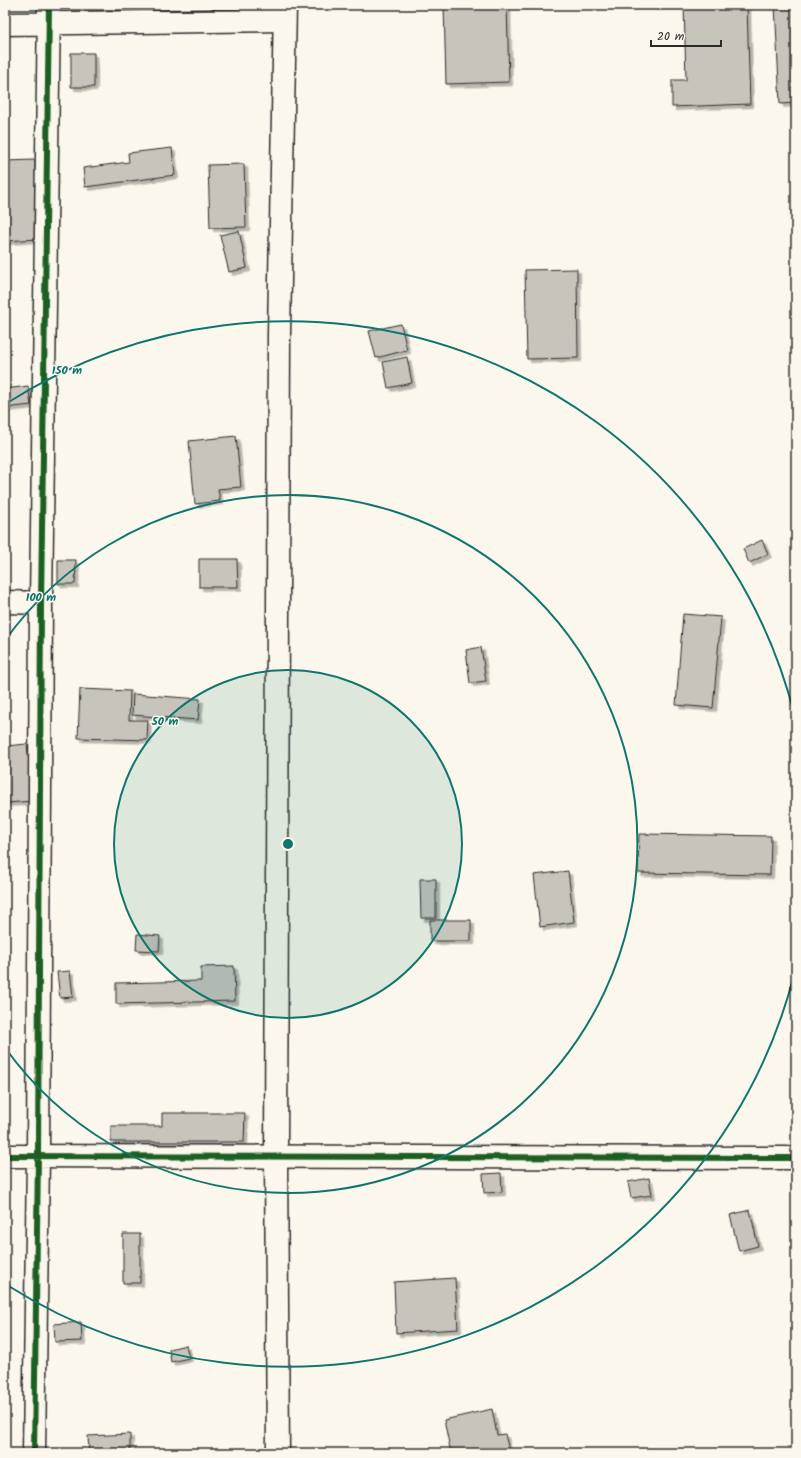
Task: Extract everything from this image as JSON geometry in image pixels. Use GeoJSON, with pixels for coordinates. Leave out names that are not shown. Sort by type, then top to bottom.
{"type":"FeatureCollection","features":[{"type":"Feature","properties":{"kind":"street"},"geometry":{"type":"LineString","coordinates":[[5,24],[48,14],[284,13],[279,334],[276,1158],[278,1453]]}},
{"type":"Feature","properties":{"kind":"street"},"geometry":{"type":"LineString","coordinates":[[34,1453],[38,1157],[41,602],[48,14]]}},
{"type":"Feature","properties":{"kind":"street"},"geometry":{"type":"LineString","coordinates":[[5,602],[41,602]]}},
{"type":"Feature","properties":{"kind":"street"},"geometry":{"type":"LineString","coordinates":[[5,1156],[276,1158],[796,1158]]}},
{"type":"Feature","properties":{"kind":"building"},"geometry":{"type":"Polygon","coordinates":[[[444,5],[507,5],[509,82],[446,84],[444,5]]]}},
{"type":"Feature","properties":{"kind":"building"},"geometry":{"type":"Polygon","coordinates":[[[684,5],[747,5],[750,104],[672,107],[672,80],[686,80],[684,5]]]}},
{"type":"Feature","properties":{"kind":"building"},"geometry":{"type":"Polygon","coordinates":[[[775,5],[796,5],[796,103],[780,104],[775,5]]]}},
{"type":"Feature","properties":{"kind":"building"},"geometry":{"type":"Polygon","coordinates":[[[71,53],[94,53],[94,87],[71,87],[71,53]]]}},
{"type":"Feature","properties":{"kind":"building"},"geometry":{"type":"Polygon","coordinates":[[[172,148],[175,175],[85,187],[83,168],[129,162],[128,153],[172,148]]]}},
{"type":"Feature","properties":{"kind":"building"},"geometry":{"type":"Polygon","coordinates":[[[35,160],[38,239],[5,241],[5,161],[35,160]]]}},
{"type":"Feature","properties":{"kind":"building"},"geometry":{"type":"Polygon","coordinates":[[[244,164],[246,227],[210,228],[208,165],[244,164]]]}},
{"type":"Feature","properties":{"kind":"building"},"geometry":{"type":"Polygon","coordinates":[[[239,231],[247,268],[229,272],[220,235],[239,231]]]}},
{"type":"Feature","properties":{"kind":"building"},"geometry":{"type":"Polygon","coordinates":[[[577,269],[578,358],[527,359],[525,270],[577,269]]]}},
{"type":"Feature","properties":{"kind":"building"},"geometry":{"type":"Polygon","coordinates":[[[401,324],[407,350],[376,358],[369,331],[401,324]]]}},
{"type":"Feature","properties":{"kind":"building"},"geometry":{"type":"Polygon","coordinates":[[[407,357],[412,383],[388,388],[383,362],[407,357]]]}},
{"type":"Feature","properties":{"kind":"building"},"geometry":{"type":"Polygon","coordinates":[[[28,386],[31,405],[5,408],[5,389],[28,386]]]}},
{"type":"Feature","properties":{"kind":"building"},"geometry":{"type":"Polygon","coordinates":[[[236,436],[241,487],[218,489],[220,501],[195,504],[189,441],[236,436]]]}},
{"type":"Feature","properties":{"kind":"building"},"geometry":{"type":"Polygon","coordinates":[[[762,540],[768,554],[749,563],[743,549],[762,540]]]}},
{"type":"Feature","properties":{"kind":"building"},"geometry":{"type":"Polygon","coordinates":[[[199,559],[237,559],[238,587],[199,587],[199,559]]]}},
{"type":"Feature","properties":{"kind":"building"},"geometry":{"type":"Polygon","coordinates":[[[58,560],[76,560],[75,584],[58,584],[58,560]]]}},
{"type":"Feature","properties":{"kind":"building"},"geometry":{"type":"Polygon","coordinates":[[[683,614],[721,617],[713,708],[676,705],[683,614]]]}},
{"type":"Feature","properties":{"kind":"building"},"geometry":{"type":"Polygon","coordinates":[[[481,647],[486,681],[470,683],[466,650],[481,647]]]}},
{"type":"Feature","properties":{"kind":"building"},"geometry":{"type":"Polygon","coordinates":[[[80,689],[130,691],[129,720],[148,720],[147,740],[78,738],[80,689]]]}},
{"type":"Feature","properties":{"kind":"building"},"geometry":{"type":"Polygon","coordinates":[[[133,694],[200,699],[198,720],[132,715],[133,694]]]}},
{"type":"Feature","properties":{"kind":"building"},"geometry":{"type":"Polygon","coordinates":[[[27,744],[33,801],[6,803],[5,746],[27,744]]]}},
{"type":"Feature","properties":{"kind":"building"},"geometry":{"type":"Polygon","coordinates":[[[639,834],[771,836],[770,875],[638,873],[639,834]]]}},
{"type":"Feature","properties":{"kind":"building"},"geometry":{"type":"Polygon","coordinates":[[[568,871],[574,922],[540,927],[534,875],[568,871]]]}},
{"type":"Feature","properties":{"kind":"building"},"geometry":{"type":"Polygon","coordinates":[[[420,879],[436,879],[436,918],[421,918],[420,879]]]}},
{"type":"Feature","properties":{"kind":"building"},"geometry":{"type":"Polygon","coordinates":[[[430,920],[471,920],[471,941],[430,941],[430,920]]]}},
{"type":"Feature","properties":{"kind":"building"},"geometry":{"type":"Polygon","coordinates":[[[137,934],[160,936],[159,951],[136,950],[137,934]]]}},
{"type":"Feature","properties":{"kind":"building"},"geometry":{"type":"Polygon","coordinates":[[[234,966],[235,1001],[116,1004],[116,983],[201,981],[201,967],[234,966]]]}},
{"type":"Feature","properties":{"kind":"building"},"geometry":{"type":"Polygon","coordinates":[[[70,971],[73,997],[60,998],[57,972],[70,971]]]}},
{"type":"Feature","properties":{"kind":"building"},"geometry":{"type":"Polygon","coordinates":[[[162,1113],[245,1113],[244,1142],[111,1142],[111,1126],[162,1126],[162,1113]]]}},
{"type":"Feature","properties":{"kind":"building"},"geometry":{"type":"Polygon","coordinates":[[[501,1173],[502,1192],[484,1193],[483,1174],[501,1173]]]}},
{"type":"Feature","properties":{"kind":"building"},"geometry":{"type":"Polygon","coordinates":[[[649,1178],[652,1195],[631,1198],[628,1182],[649,1178]]]}},
{"type":"Feature","properties":{"kind":"building"},"geometry":{"type":"Polygon","coordinates":[[[750,1210],[758,1246],[739,1251],[730,1215],[750,1210]]]}},
{"type":"Feature","properties":{"kind":"building"},"geometry":{"type":"Polygon","coordinates":[[[123,1234],[140,1234],[140,1283],[123,1283],[123,1234]]]}},
{"type":"Feature","properties":{"kind":"building"},"geometry":{"type":"Polygon","coordinates":[[[455,1278],[458,1329],[396,1333],[394,1282],[455,1278]]]}},
{"type":"Feature","properties":{"kind":"building"},"geometry":{"type":"Polygon","coordinates":[[[81,1322],[82,1341],[55,1342],[54,1324],[81,1322]]]}},
{"type":"Feature","properties":{"kind":"building"},"geometry":{"type":"Polygon","coordinates":[[[186,1345],[189,1358],[171,1362],[169,1349],[186,1345]]]}},
{"type":"Feature","properties":{"kind":"building"},"geometry":{"type":"Polygon","coordinates":[[[492,1409],[497,1435],[505,1434],[509,1451],[497,1453],[451,1453],[444,1420],[492,1409]]]}},
{"type":"Feature","properties":{"kind":"building"},"geometry":{"type":"Polygon","coordinates":[[[130,1434],[130,1452],[89,1453],[88,1436],[130,1434]]]}},
{"type":"Feature","properties":{"kind":"cycle path"},"geometry":{"type":"LineString","coordinates":[[34,1453],[38,1157],[41,603],[49,5]]}},
{"type":"Feature","properties":{"kind":"cycle path"},"geometry":{"type":"LineString","coordinates":[[5,1156],[796,1158]]}}]}
